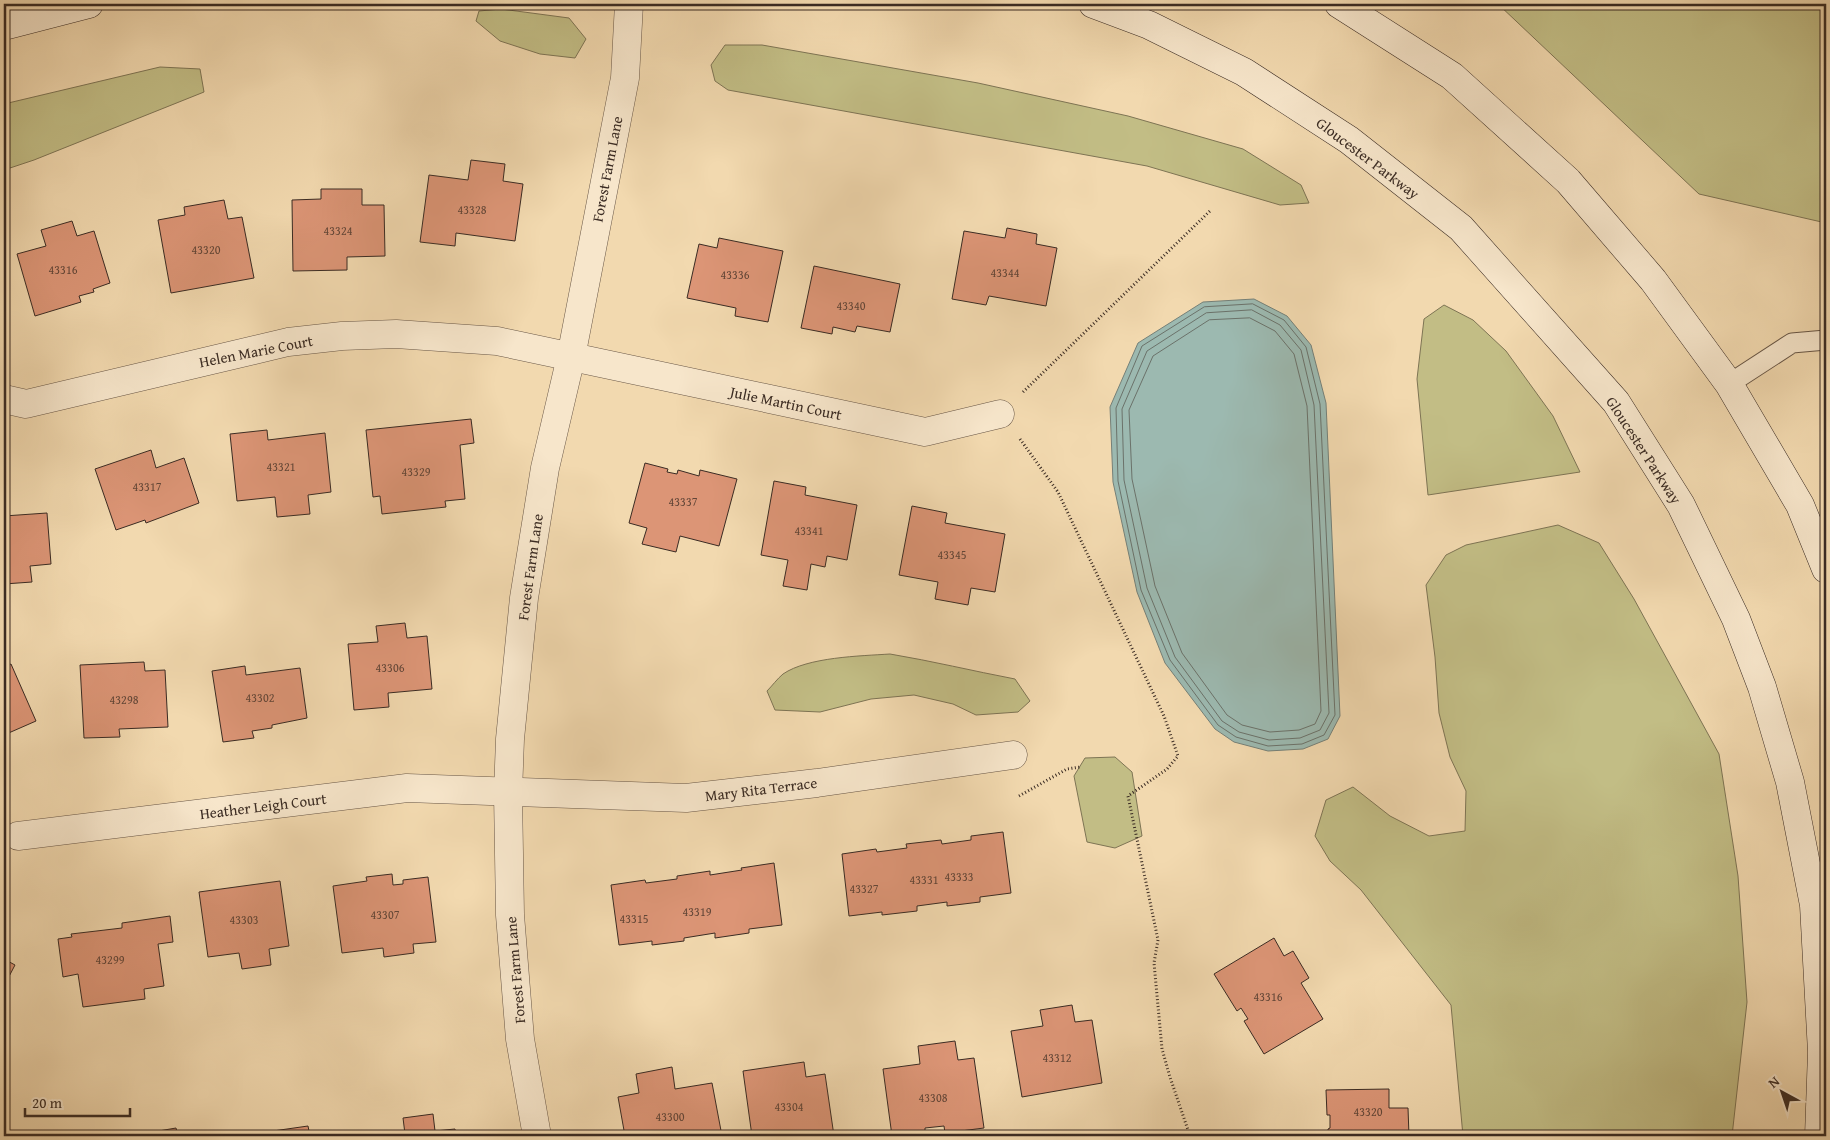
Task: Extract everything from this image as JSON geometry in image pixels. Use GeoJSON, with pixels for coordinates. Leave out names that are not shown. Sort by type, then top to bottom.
{"type":"FeatureCollection","features":[{"type":"Feature","properties":{"kind":"street"},"geometry":{"type":"LineString","coordinates":[[4,26],[89,4]]}},
{"type":"Feature","properties":{"kind":"street","name":"Forest Farm Lane"},"geometry":{"type":"LineString","coordinates":[[537,1136],[520,1039],[510,915],[508,793],[510,739],[524,598],[545,468],[571,357],[625,78],[629,4]]}},
{"type":"Feature","properties":{"kind":"street","name":"Gloucester Parkway"},"geometry":{"type":"LineString","coordinates":[[1093,4],[1149,25],[1244,72],[1349,140],[1461,228],[1616,402],[1681,505],[1736,619],[1762,687],[1790,782],[1814,904],[1822,1052],[1819,1136]]}},
{"type":"Feature","properties":{"kind":"street"},"geometry":{"type":"LineString","coordinates":[[1340,4],[1452,76],[1568,181],[1653,280],[1729,384],[1800,505],[1826,569]]}},
{"type":"Feature","properties":{"kind":"street","name":"Helen Marie Court"},"geometry":{"type":"LineString","coordinates":[[4,398],[26,404],[288,342],[342,336],[396,334],[497,341],[571,357]]}},
{"type":"Feature","properties":{"kind":"street","name":"Julie Martin Court"},"geometry":{"type":"LineString","coordinates":[[571,357],[925,432],[1000,414]]}},
{"type":"Feature","properties":{"kind":"street","name":"Mary Rita Terrace"},"geometry":{"type":"LineString","coordinates":[[508,793],[686,798],[817,783],[1013,755]]}},
{"type":"Feature","properties":{"kind":"street","name":"Heather Leigh Court"},"geometry":{"type":"LineString","coordinates":[[18,836],[407,788],[508,793]]}},
{"type":"Feature","properties":{"kind":"lane"},"geometry":{"type":"LineString","coordinates":[[1729,384],[1792,343],[1826,340]]}},
{"type":"Feature","properties":{"kind":"path"},"geometry":{"type":"LineString","coordinates":[[1190,1136],[1162,1049],[1154,963],[1158,940],[1128,796],[1167,769],[1178,756],[1164,716],[1058,492],[1033,454],[1000,414],[1211,210]]}},
{"type":"Feature","properties":{"kind":"path"},"geometry":{"type":"LineString","coordinates":[[1019,796],[1067,769],[1080,767]]}},
{"type":"Feature","properties":{"kind":"shaded area"},"geometry":{"type":"Polygon","coordinates":[[[1498,4],[1826,4],[1826,223],[1699,194],[1498,4]]]}},
{"type":"Feature","properties":{"kind":"shaded area"},"geometry":{"type":"Polygon","coordinates":[[[501,9],[569,18],[586,39],[575,58],[540,54],[500,41],[476,21],[479,11],[501,9]]]}},
{"type":"Feature","properties":{"kind":"shaded area"},"geometry":{"type":"Polygon","coordinates":[[[725,45],[762,45],[978,83],[1128,116],[1243,149],[1301,185],[1309,203],[1280,205],[1147,166],[728,90],[715,81],[711,65],[725,45]]]}},
{"type":"Feature","properties":{"kind":"shaded area"},"geometry":{"type":"Polygon","coordinates":[[[160,67],[200,69],[204,92],[34,160],[4,170],[4,104],[160,67]]]}},
{"type":"Feature","properties":{"kind":"shaded area"},"geometry":{"type":"Polygon","coordinates":[[[1444,305],[1473,320],[1506,351],[1553,416],[1580,472],[1428,495],[1417,379],[1424,319],[1444,305]]]}},
{"type":"Feature","properties":{"kind":"shaded area"},"geometry":{"type":"Polygon","coordinates":[[[1558,525],[1599,543],[1634,599],[1719,754],[1738,876],[1747,1002],[1732,1136],[1463,1136],[1451,1005],[1361,890],[1330,861],[1315,836],[1326,800],[1353,787],[1390,816],[1429,836],[1465,831],[1466,791],[1450,757],[1439,713],[1435,657],[1426,585],[1446,555],[1466,545],[1558,525]]]}},
{"type":"Feature","properties":{"kind":"shaded area"},"geometry":{"type":"Polygon","coordinates":[[[890,654],[1015,679],[1030,701],[1018,712],[976,715],[953,704],[914,695],[871,699],[820,712],[775,710],[767,691],[783,674],[806,664],[835,658],[890,654]]]}},
{"type":"Feature","properties":{"kind":"shaded area"},"geometry":{"type":"Polygon","coordinates":[[[1115,757],[1132,772],[1142,836],[1115,848],[1087,842],[1074,776],[1085,758],[1115,757]]]}},
{"type":"Feature","properties":{"kind":"water"},"geometry":{"type":"Polygon","coordinates":[[[1254,299],[1287,316],[1311,345],[1326,403],[1340,716],[1328,739],[1303,749],[1268,751],[1234,742],[1215,729],[1165,663],[1137,592],[1113,482],[1110,407],[1138,343],[1203,302],[1254,299]]]}},
{"type":"Feature","properties":{"kind":"building"},"geometry":{"type":"Polygon","coordinates":[[[471,160],[505,164],[503,181],[523,184],[515,241],[456,233],[455,246],[420,242],[429,175],[468,180],[471,160]]]}},
{"type":"Feature","properties":{"kind":"building"},"geometry":{"type":"Polygon","coordinates":[[[321,189],[362,189],[362,205],[384,205],[385,256],[347,257],[347,270],[293,271],[292,200],[321,199],[321,189]]]}},
{"type":"Feature","properties":{"kind":"building"},"geometry":{"type":"Polygon","coordinates":[[[224,200],[228,219],[242,217],[254,278],[171,293],[158,220],[185,215],[184,207],[224,200]]]}},
{"type":"Feature","properties":{"kind":"building"},"geometry":{"type":"Polygon","coordinates":[[[72,221],[77,236],[94,231],[110,283],[93,289],[94,292],[79,296],[81,302],[35,316],[17,254],[46,246],[41,230],[72,221]]]}},
{"type":"Feature","properties":{"kind":"building"},"geometry":{"type":"Polygon","coordinates":[[[1007,228],[1037,234],[1036,244],[1057,248],[1046,306],[989,296],[986,305],[952,299],[964,231],[1005,238],[1007,228]]]}},
{"type":"Feature","properties":{"kind":"building"},"geometry":{"type":"Polygon","coordinates":[[[719,238],[783,251],[768,322],[735,316],[736,308],[687,298],[699,244],[717,248],[719,238]]]}},
{"type":"Feature","properties":{"kind":"building"},"geometry":{"type":"Polygon","coordinates":[[[814,266],[900,284],[890,332],[857,326],[855,332],[833,327],[832,334],[801,328],[814,266]]]}},
{"type":"Feature","properties":{"kind":"building"},"geometry":{"type":"Polygon","coordinates":[[[471,419],[474,443],[460,445],[465,499],[445,501],[446,507],[382,514],[380,496],[373,497],[366,430],[471,419]]]}},
{"type":"Feature","properties":{"kind":"building"},"geometry":{"type":"Polygon","coordinates":[[[267,430],[268,440],[325,433],[331,492],[308,495],[310,514],[277,517],[275,497],[237,501],[230,434],[267,430]]]}},
{"type":"Feature","properties":{"kind":"building"},"geometry":{"type":"Polygon","coordinates":[[[151,450],[156,468],[184,458],[199,503],[146,523],[145,520],[116,530],[95,469],[151,450]]]}},
{"type":"Feature","properties":{"kind":"building"},"geometry":{"type":"Polygon","coordinates":[[[645,463],[668,469],[667,472],[677,474],[678,470],[699,476],[700,470],[737,479],[719,546],[680,536],[676,552],[642,544],[647,528],[629,523],[645,463]]]}},
{"type":"Feature","properties":{"kind":"building"},"geometry":{"type":"Polygon","coordinates":[[[774,481],[806,487],[805,495],[857,505],[847,560],[827,556],[825,567],[811,564],[807,590],[783,586],[788,560],[761,555],[774,481]]]}},
{"type":"Feature","properties":{"kind":"building"},"geometry":{"type":"Polygon","coordinates":[[[912,506],[947,513],[945,523],[1005,534],[995,592],[971,588],[968,605],[935,599],[938,582],[899,575],[912,506]]]}},
{"type":"Feature","properties":{"kind":"building"},"geometry":{"type":"Polygon","coordinates":[[[47,513],[51,564],[30,566],[32,582],[4,584],[4,516],[47,513]]]}},
{"type":"Feature","properties":{"kind":"building"},"geometry":{"type":"Polygon","coordinates":[[[405,623],[407,638],[427,636],[432,689],[388,693],[389,707],[354,710],[348,644],[378,642],[376,626],[405,623]]]}},
{"type":"Feature","properties":{"kind":"building"},"geometry":{"type":"Polygon","coordinates":[[[144,662],[145,671],[165,670],[168,727],[119,729],[120,737],[84,738],[80,665],[144,662]]]}},
{"type":"Feature","properties":{"kind":"building"},"geometry":{"type":"Polygon","coordinates":[[[11,664],[36,721],[4,735],[4,667],[11,664]]]}},
{"type":"Feature","properties":{"kind":"building"},"geometry":{"type":"Polygon","coordinates":[[[245,666],[246,675],[300,668],[307,718],[272,725],[272,728],[252,731],[254,738],[223,742],[212,671],[245,666]]]}},
{"type":"Feature","properties":{"kind":"building"},"geometry":{"type":"Polygon","coordinates":[[[1003,832],[1011,893],[980,897],[980,902],[947,906],[947,902],[917,906],[917,911],[882,915],[882,912],[849,916],[842,854],[876,849],[877,852],[907,848],[906,844],[941,840],[942,844],[971,840],[971,836],[1003,832]]]}},
{"type":"Feature","properties":{"kind":"building"},"geometry":{"type":"Polygon","coordinates":[[[774,863],[782,925],[749,929],[749,933],[715,938],[715,933],[684,938],[684,941],[652,945],[652,941],[619,945],[611,885],[645,880],[646,883],[677,879],[677,876],[710,871],[710,875],[774,863]]]}},
{"type":"Feature","properties":{"kind":"building"},"geometry":{"type":"Polygon","coordinates":[[[392,874],[393,885],[403,884],[403,880],[428,877],[436,942],[413,944],[414,953],[384,957],[383,948],[342,953],[333,886],[367,881],[366,877],[392,874]]]}},
{"type":"Feature","properties":{"kind":"building"},"geometry":{"type":"Polygon","coordinates":[[[280,881],[289,946],[269,949],[271,965],[242,969],[239,953],[208,957],[199,892],[280,881]]]}},
{"type":"Feature","properties":{"kind":"building"},"geometry":{"type":"Polygon","coordinates":[[[170,916],[173,942],[158,944],[164,986],[144,989],[145,999],[83,1007],[78,974],[63,977],[58,939],[72,937],[71,934],[122,928],[122,923],[170,916]]]}},
{"type":"Feature","properties":{"kind":"building"},"geometry":{"type":"Polygon","coordinates":[[[1274,938],[1284,956],[1293,951],[1309,978],[1301,983],[1323,1019],[1264,1054],[1244,1021],[1248,1019],[1241,1008],[1237,1011],[1214,974],[1274,938]]]}},
{"type":"Feature","properties":{"kind":"building"},"geometry":{"type":"Polygon","coordinates":[[[4,959],[15,965],[4,986],[4,959]]]}},
{"type":"Feature","properties":{"kind":"building"},"geometry":{"type":"Polygon","coordinates":[[[1072,1005],[1075,1022],[1092,1020],[1102,1083],[1022,1097],[1011,1031],[1043,1026],[1040,1010],[1072,1005]]]}},
{"type":"Feature","properties":{"kind":"building"},"geometry":{"type":"Polygon","coordinates":[[[955,1041],[958,1060],[974,1058],[984,1128],[945,1133],[944,1126],[925,1128],[925,1133],[892,1136],[883,1069],[920,1064],[918,1046],[955,1041]]]}},
{"type":"Feature","properties":{"kind":"building"},"geometry":{"type":"Polygon","coordinates":[[[804,1062],[806,1077],[825,1074],[834,1136],[752,1136],[743,1071],[804,1062]]]}},
{"type":"Feature","properties":{"kind":"building"},"geometry":{"type":"Polygon","coordinates":[[[672,1067],[675,1089],[712,1083],[722,1136],[625,1136],[618,1097],[639,1093],[636,1074],[672,1067]]]}},
{"type":"Feature","properties":{"kind":"building"},"geometry":{"type":"Polygon","coordinates":[[[1389,1089],[1389,1108],[1408,1108],[1409,1136],[1328,1136],[1330,1115],[1327,1115],[1326,1090],[1389,1089]]]}},
{"type":"Feature","properties":{"kind":"building"},"geometry":{"type":"Polygon","coordinates":[[[433,1114],[435,1131],[455,1129],[456,1136],[392,1136],[405,1134],[403,1118],[433,1114]]]}},
{"type":"Feature","properties":{"kind":"building"},"geometry":{"type":"Polygon","coordinates":[[[308,1126],[310,1136],[274,1136],[273,1131],[308,1126]]]}},
{"type":"Feature","properties":{"kind":"building"},"geometry":{"type":"Polygon","coordinates":[[[176,1128],[178,1136],[147,1136],[147,1133],[176,1128]]]}}]}
